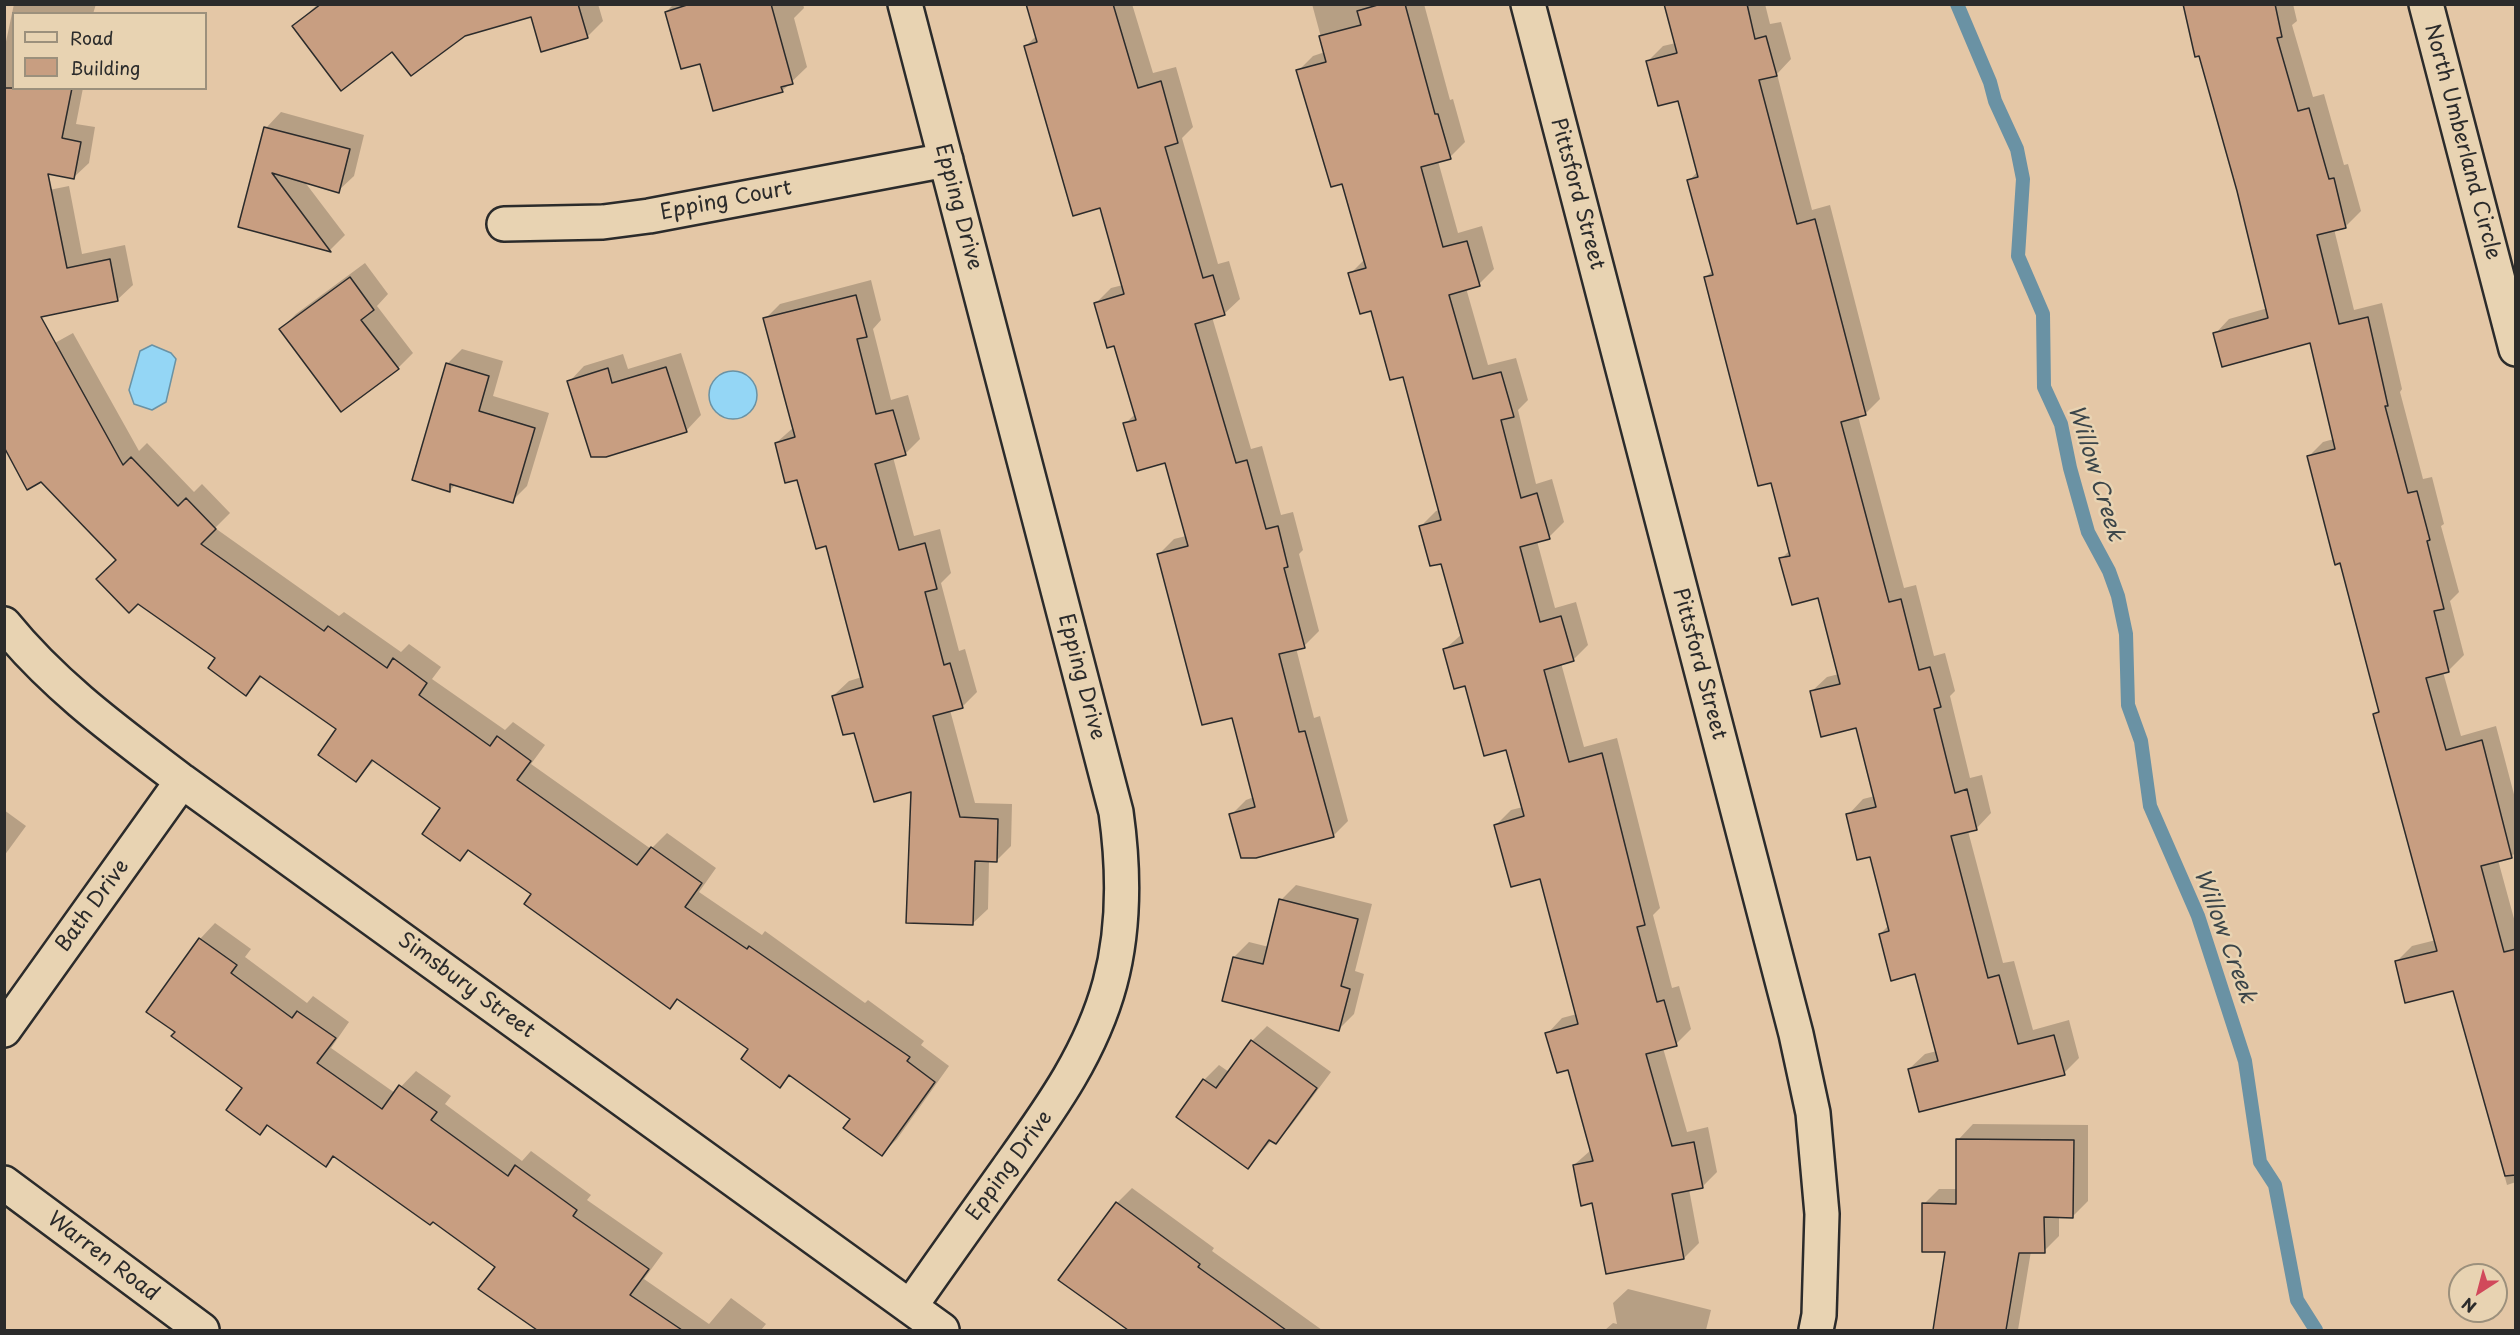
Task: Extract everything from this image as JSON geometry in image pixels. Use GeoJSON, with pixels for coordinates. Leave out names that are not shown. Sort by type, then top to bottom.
{"type":"FeatureCollection","features":[{"type":"Feature","properties":{"kind":"street","name":"Epping Drive"},"geometry":{"type":"LineString","coordinates":[[905,4],[1116,812],[1122,854],[1119,941],[1110,983],[1096,1024],[1078,1064],[1056,1101],[909,1307]]}},
{"type":"Feature","properties":{"kind":"street","name":"Pittsford Street"},"geometry":{"type":"LineString","coordinates":[[1528,4],[1813,1113],[1822,1214],[1819,1316],[1816,1330]]}},
{"type":"Feature","properties":{"kind":"street","name":"North Umberland Circle"},"geometry":{"type":"LineString","coordinates":[[2426,4],[2516,349]]}},
{"type":"Feature","properties":{"kind":"street","name":"Epping Court"},"geometry":{"type":"LineString","coordinates":[[504,224],[603,222],[649,216],[946,160]]}},
{"type":"Feature","properties":{"kind":"street","name":"Simsbury Street"},"geometry":{"type":"LineString","coordinates":[[4,624],[20,644],[87,709],[182,781],[942,1330]]}},
{"type":"Feature","properties":{"kind":"street","name":"Bath Drive"},"geometry":{"type":"LineString","coordinates":[[4,1030],[182,781]]}},
{"type":"Feature","properties":{"kind":"street","name":"Warren Road"},"geometry":{"type":"LineString","coordinates":[[4,1183],[202,1330]]}},
{"type":"Feature","properties":{"kind":"water"},"geometry":{"type":"Polygon","coordinates":[[[152,345],[171,353],[176,359],[166,402],[152,410],[134,404],[129,390],[140,351],[152,345]]]}},
{"type":"Feature","properties":{"kind":"water"},"geometry":{"type":"Polygon","coordinates":[[[733,371],[750,378],[757,395],[750,412],[733,419],[716,412],[709,395],[716,378],[733,371]]]}},
{"type":"Feature","properties":{"kind":"building"},"geometry":{"type":"Polygon","coordinates":[[[321,4],[578,4],[588,38],[541,52],[531,17],[465,36],[411,76],[392,52],[341,91],[292,26],[321,4]]]}},
{"type":"Feature","properties":{"kind":"building"},"geometry":{"type":"Polygon","coordinates":[[[690,4],[771,4],[793,84],[781,87],[783,92],[713,111],[700,64],[681,69],[665,12],[690,4]]]}},
{"type":"Feature","properties":{"kind":"building"},"geometry":{"type":"Polygon","coordinates":[[[1026,4],[1113,4],[1138,88],[1161,81],[1178,143],[1165,147],[1203,278],[1213,275],[1225,315],[1195,324],[1236,463],[1247,460],[1266,529],[1278,526],[1288,567],[1284,568],[1305,648],[1279,654],[1299,732],[1305,731],[1334,837],[1256,858],[1241,858],[1229,814],[1255,807],[1232,718],[1202,725],[1157,554],[1188,546],[1165,463],[1137,471],[1123,423],[1136,420],[1114,346],[1107,348],[1094,303],[1124,294],[1100,208],[1073,216],[1024,46],[1037,42],[1026,4]]]}},
{"type":"Feature","properties":{"kind":"building"},"geometry":{"type":"Polygon","coordinates":[[[1381,4],[1405,4],[1435,114],[1438,114],[1451,159],[1421,167],[1443,247],[1467,241],[1480,286],[1449,295],[1473,379],[1501,372],[1514,417],[1501,420],[1521,498],[1537,493],[1550,539],[1520,547],[1540,622],[1561,616],[1574,661],[1544,670],[1569,762],[1602,753],[1645,925],[1637,927],[1657,1002],[1664,1000],[1677,1046],[1646,1054],[1672,1146],[1694,1142],[1703,1188],[1672,1194],[1684,1259],[1606,1274],[1592,1203],[1581,1206],[1573,1165],[1593,1161],[1568,1070],[1557,1073],[1545,1033],[1578,1024],[1540,879],[1511,887],[1494,825],[1524,816],[1506,750],[1484,756],[1465,686],[1454,689],[1443,649],[1463,643],[1441,564],[1430,566],[1419,526],[1441,520],[1403,377],[1390,380],[1371,311],[1360,314],[1348,273],[1366,268],[1342,184],[1331,187],[1296,70],[1326,62],[1319,36],[1361,25],[1357,11],[1381,4]]]}},
{"type":"Feature","properties":{"kind":"building"},"geometry":{"type":"Polygon","coordinates":[[[1664,4],[1747,4],[1755,39],[1766,36],[1777,76],[1759,80],[1797,224],[1815,219],[1866,415],[1841,422],[1889,602],[1901,599],[1919,670],[1930,667],[1941,707],[1934,709],[1955,793],[1967,789],[1977,830],[1951,836],[1988,978],[1999,975],[2018,1044],[2054,1035],[2065,1075],[1919,1112],[1908,1069],[1938,1061],[1915,974],[1891,981],[1879,934],[1889,931],[1870,857],[1857,860],[1846,814],[1876,807],[1856,728],[1821,737],[1810,691],[1840,684],[1818,598],[1792,605],[1779,558],[1790,556],[1771,483],[1758,486],[1704,277],[1713,275],[1687,180],[1698,177],[1678,101],[1658,106],[1646,61],[1677,53],[1664,4]]]}},
{"type":"Feature","properties":{"kind":"building"},"geometry":{"type":"Polygon","coordinates":[[[2183,4],[2275,4],[2282,37],[2277,38],[2298,111],[2309,108],[2329,179],[2334,178],[2346,228],[2317,235],[2339,324],[2368,317],[2388,406],[2385,406],[2408,493],[2417,491],[2444,609],[2434,611],[2449,672],[2426,678],[2446,750],[2482,740],[2512,858],[2481,866],[2504,952],[2516,949],[2516,1175],[2505,1176],[2453,991],[2405,1003],[2395,961],[2437,951],[2373,714],[2379,712],[2340,563],[2335,565],[2307,456],[2335,449],[2310,343],[2222,367],[2213,333],[2268,318],[2237,191],[2199,56],[2195,57],[2183,4]]]}},
{"type":"Feature","properties":{"kind":"building"},"geometry":{"type":"Polygon","coordinates":[[[4,88],[72,90],[62,138],[81,142],[74,179],[48,174],[67,268],[110,259],[118,301],[41,317],[123,465],[131,457],[178,506],[186,498],[216,529],[201,544],[324,631],[328,626],[387,668],[393,658],[427,683],[419,695],[490,746],[497,736],[531,761],[517,780],[637,865],[651,847],[702,883],[685,907],[747,949],[749,946],[910,1057],[907,1061],[935,1082],[882,1156],[843,1128],[850,1119],[789,1075],[780,1088],[741,1059],[748,1049],[677,999],[670,1009],[524,904],[531,894],[468,850],[460,861],[422,834],[440,808],[372,760],[356,782],[318,755],[336,729],[260,676],[246,696],[208,668],[215,658],[138,604],[129,613],[96,579],[116,560],[41,482],[27,490],[4,447],[4,88]]]}},
{"type":"Feature","properties":{"kind":"building"},"geometry":{"type":"Polygon","coordinates":[[[264,127],[350,149],[339,193],[272,173],[331,252],[238,227],[264,127]]]}},
{"type":"Feature","properties":{"kind":"building"},"geometry":{"type":"Polygon","coordinates":[[[350,277],[374,310],[361,320],[399,369],[341,412],[279,329],[350,277]]]}},
{"type":"Feature","properties":{"kind":"building"},"geometry":{"type":"Polygon","coordinates":[[[856,295],[867,337],[857,339],[876,414],[893,410],[906,455],[875,464],[899,550],[925,543],[937,589],[925,592],[944,665],[950,663],[963,708],[933,716],[960,817],[998,819],[997,862],[975,861],[973,925],[906,923],[911,792],[874,802],[854,733],[843,735],[832,696],[863,687],[826,546],[816,549],[797,480],[785,483],[775,443],[795,437],[763,318],[856,295]]]}},
{"type":"Feature","properties":{"kind":"building"},"geometry":{"type":"Polygon","coordinates":[[[446,363],[489,376],[479,411],[535,428],[513,503],[450,484],[450,492],[412,480],[446,363]]]}},
{"type":"Feature","properties":{"kind":"building"},"geometry":{"type":"Polygon","coordinates":[[[666,367],[687,432],[606,457],[591,457],[567,381],[608,368],[612,383],[666,367]]]}},
{"type":"Feature","properties":{"kind":"building"},"geometry":{"type":"Polygon","coordinates":[[[1279,899],[1358,919],[1341,986],[1350,989],[1339,1031],[1222,1001],[1233,957],[1263,964],[1279,899]]]}},
{"type":"Feature","properties":{"kind":"building"},"geometry":{"type":"Polygon","coordinates":[[[199,938],[237,965],[231,973],[292,1018],[297,1011],[336,1038],[317,1063],[382,1109],[399,1085],[437,1112],[431,1120],[508,1176],[515,1165],[577,1210],[573,1216],[649,1269],[630,1295],[682,1330],[537,1330],[478,1289],[495,1267],[433,1222],[430,1225],[333,1156],[326,1167],[267,1125],[260,1135],[226,1110],[242,1088],[171,1036],[175,1032],[146,1012],[199,938]]]}},
{"type":"Feature","properties":{"kind":"building"},"geometry":{"type":"Polygon","coordinates":[[[1251,1040],[1317,1088],[1276,1144],[1269,1140],[1248,1169],[1176,1117],[1203,1079],[1216,1088],[1251,1040]]]}},
{"type":"Feature","properties":{"kind":"building"},"geometry":{"type":"Polygon","coordinates":[[[1956,1139],[2074,1140],[2073,1218],[2044,1217],[2045,1253],[2019,1253],[2006,1330],[1933,1330],[1945,1252],[1922,1252],[1922,1203],[1956,1204],[1956,1139]]]}},
{"type":"Feature","properties":{"kind":"building"},"geometry":{"type":"Polygon","coordinates":[[[1116,1202],[1200,1264],[1198,1267],[1286,1330],[1128,1330],[1058,1280],[1116,1202]]]}},
{"type":"Feature","properties":{"kind":"waterway","name":"Willow Creek"},"geometry":{"type":"LineString","coordinates":[[1957,4],[1990,82],[1995,101],[2017,149],[2023,179],[2018,256],[2043,314],[2044,387],[2061,424],[2070,468],[2088,532],[2109,571],[2118,596],[2126,634],[2128,705],[2141,741],[2150,806],[2198,916],[2245,1061],[2260,1162],[2275,1185],[2297,1300],[2316,1330]]}}]}
